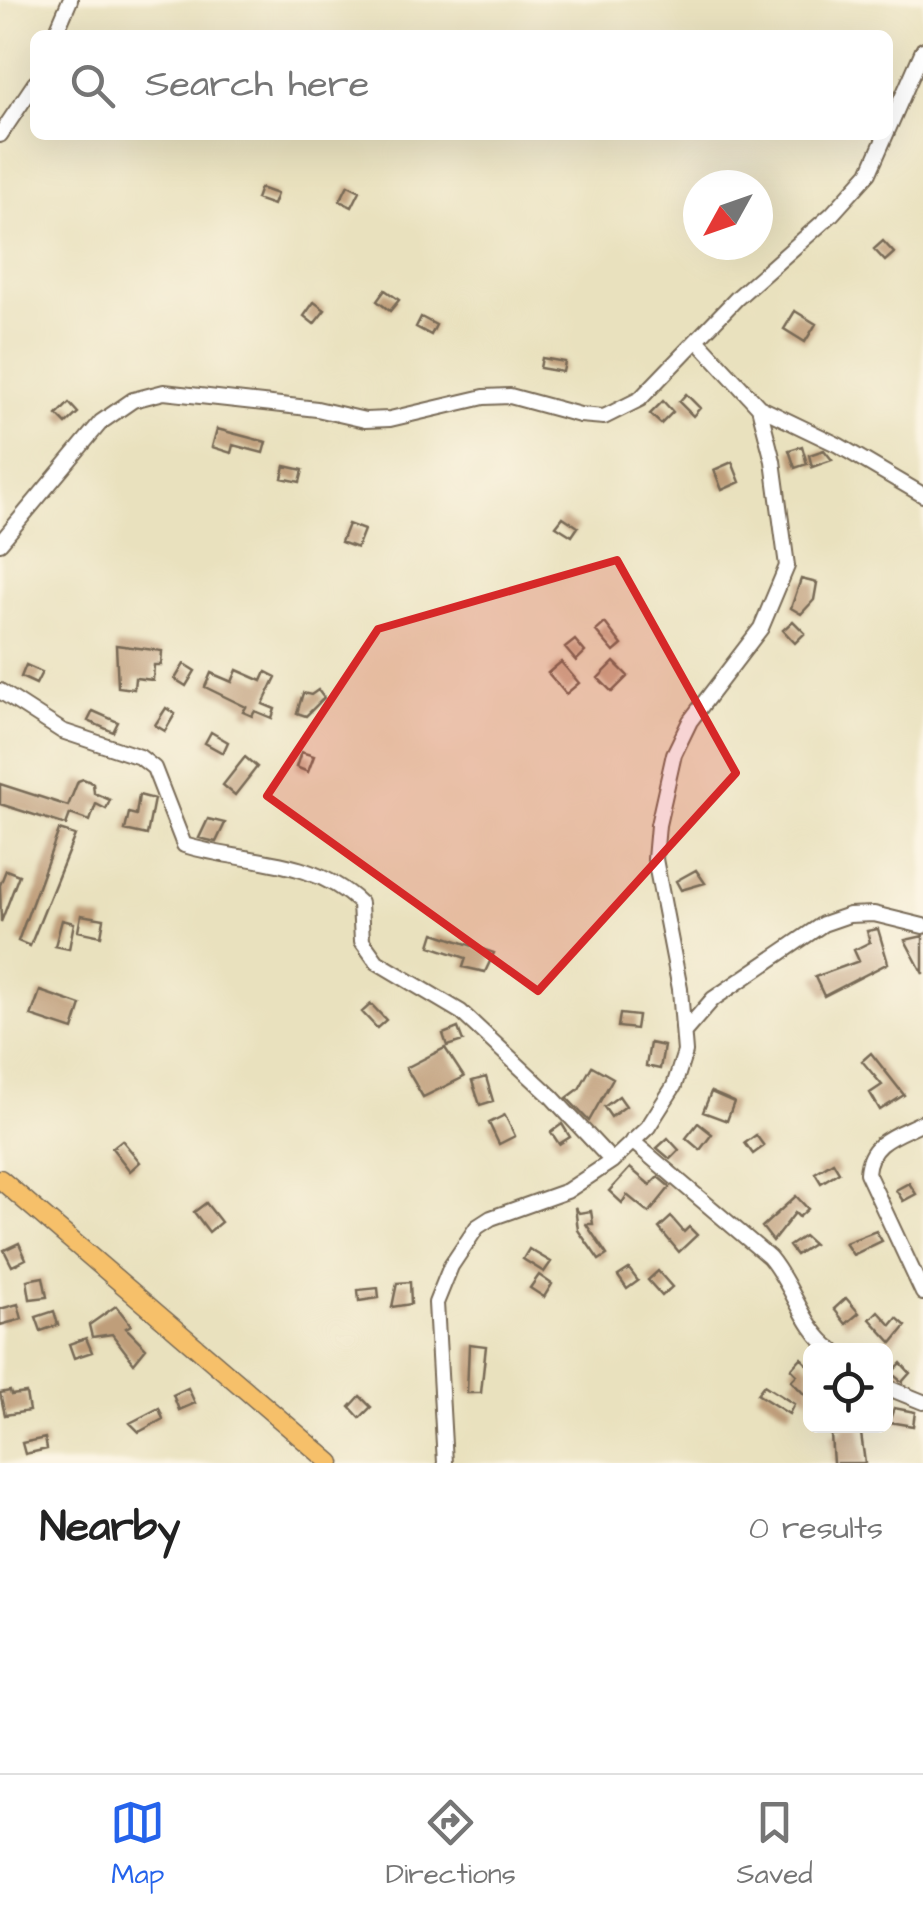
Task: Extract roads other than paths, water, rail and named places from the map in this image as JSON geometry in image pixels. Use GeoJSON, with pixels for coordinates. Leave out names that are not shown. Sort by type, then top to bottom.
{"type":"FeatureCollection","features":[{"type":"Feature","properties":{"kind":"main road"},"geometry":{"type":"LineString","coordinates":[[0,1179],[332,1463]]}},
{"type":"Feature","properties":{"kind":"street"},"geometry":{"type":"LineString","coordinates":[[56,30],[70,0]]}},
{"type":"Feature","properties":{"kind":"street"},"geometry":{"type":"LineString","coordinates":[[893,118],[923,50]]}},
{"type":"Feature","properties":{"kind":"street"},"geometry":{"type":"LineString","coordinates":[[0,135],[30,90]]}},
{"type":"Feature","properties":{"kind":"street"},"geometry":{"type":"LineString","coordinates":[[0,543],[101,422],[132,400],[164,392],[317,409],[365,420],[390,419],[484,396],[510,396],[580,415],[604,416],[640,400],[788,249],[832,214],[869,172],[883,140]]}},
{"type":"Feature","properties":{"kind":"street"},"geometry":{"type":"LineString","coordinates":[[697,340],[759,407],[923,494]]}},
{"type":"Feature","properties":{"kind":"street"},"geometry":{"type":"LineString","coordinates":[[445,1463],[436,1304],[450,1266],[477,1227],[491,1218],[566,1191],[612,1161],[648,1128],[674,1086],[685,1052],[685,1031],[655,859],[658,825],[674,754],[690,721],[761,628],[787,566],[776,476],[759,407]]}},
{"type":"Feature","properties":{"kind":"street"},"geometry":{"type":"LineString","coordinates":[[0,691],[62,732],[140,757],[154,768],[184,846],[292,865],[338,882],[360,902],[362,941],[377,962],[461,1012],[588,1133],[612,1161]]}},
{"type":"Feature","properties":{"kind":"street"},"geometry":{"type":"LineString","coordinates":[[685,1031],[713,999],[823,924],[849,914],[874,914],[923,926]]}},
{"type":"Feature","properties":{"kind":"street"},"geometry":{"type":"LineString","coordinates":[[923,1122],[878,1145],[868,1156],[868,1173],[923,1293]]}},
{"type":"Feature","properties":{"kind":"street"},"geometry":{"type":"LineString","coordinates":[[632,1141],[770,1258],[786,1277],[822,1343]]}},
{"type":"Feature","properties":{"kind":"street"},"geometry":{"type":"LineString","coordinates":[[893,1390],[923,1402]]}}]}
